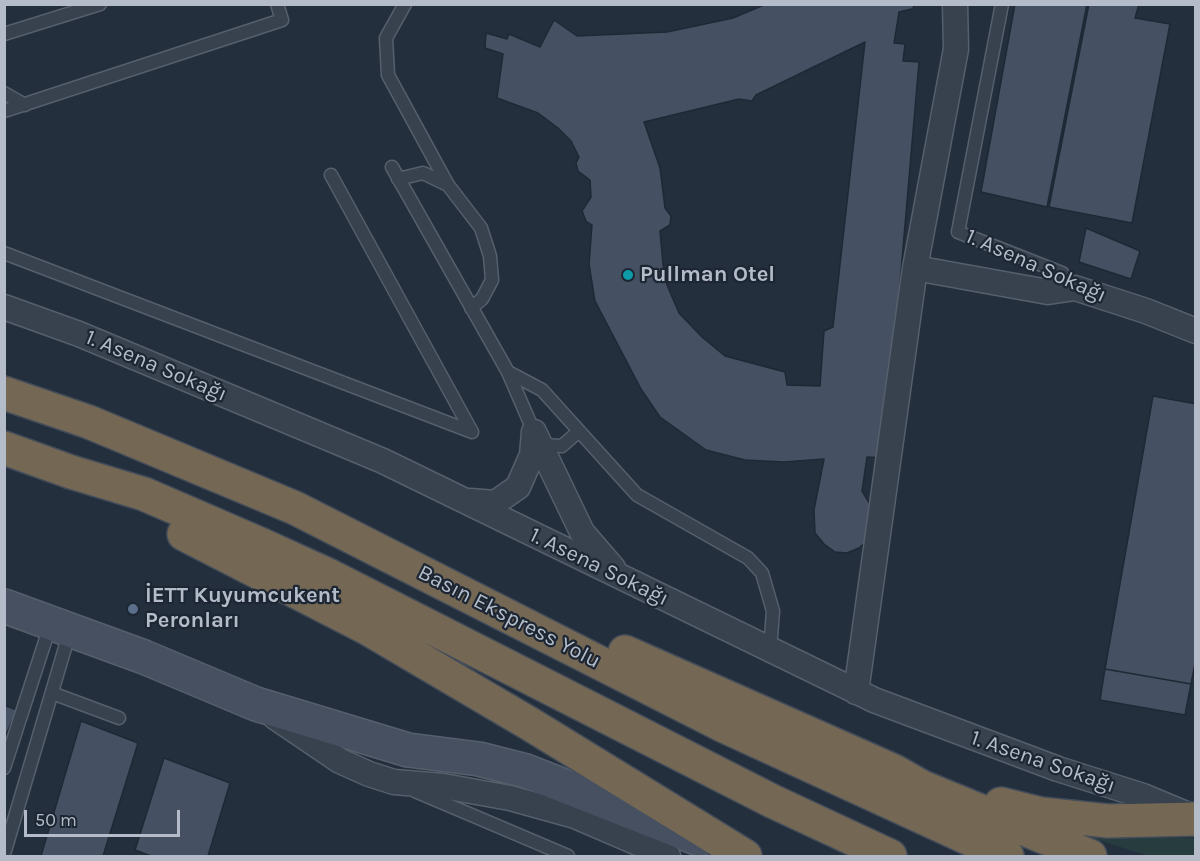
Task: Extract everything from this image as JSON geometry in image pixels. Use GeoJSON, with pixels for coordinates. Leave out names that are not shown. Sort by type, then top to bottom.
{"type":"FeatureCollection","features":[{"type":"Feature","properties":{"kind":"highway","name":"Basın Ekspress Yolu"},"geometry":{"type":"LineString","coordinates":[[4,393],[89,422],[295,508],[724,726],[1006,856]]}},
{"type":"Feature","properties":{"kind":"highway","name":"Basın Ekspress Yolu"},"geometry":{"type":"LineString","coordinates":[[4,448],[144,494],[320,572],[772,801],[890,856]]}},
{"type":"Feature","properties":{"kind":"highway"},"geometry":{"type":"LineString","coordinates":[[72,472],[149,517],[210,546],[367,628],[530,724],[743,856]]}},
{"type":"Feature","properties":{"kind":"highway"},"geometry":{"type":"LineString","coordinates":[[295,508],[432,563],[731,701],[894,771],[975,810],[1090,856]]}},
{"type":"Feature","properties":{"kind":"highway"},"geometry":{"type":"LineString","coordinates":[[894,771],[1041,814],[1108,821],[1196,819]]}},
{"type":"Feature","properties":{"kind":"street"},"geometry":{"type":"LineString","coordinates":[[856,692],[915,268],[956,48],[955,4]]}},
{"type":"Feature","properties":{"kind":"street"},"geometry":{"type":"LineString","coordinates":[[915,268],[1048,292],[1075,288]]}},
{"type":"Feature","properties":{"kind":"street","name":"1. Asena Sokağı"},"geometry":{"type":"LineString","coordinates":[[1075,288],[1146,311],[1196,331]]}},
{"type":"Feature","properties":{"kind":"street","name":"1. Asena Sokağı"},"geometry":{"type":"LineString","coordinates":[[4,307],[79,334],[383,460],[856,692],[1048,765],[1143,796],[1196,819]]}},
{"type":"Feature","properties":{"kind":"street"},"geometry":{"type":"LineString","coordinates":[[459,498],[483,504],[495,503],[507,497],[526,473],[537,438]]}},
{"type":"Feature","properties":{"kind":"street"},"geometry":{"type":"LineString","coordinates":[[537,438],[582,532],[598,554],[626,580]]}},
{"type":"Feature","properties":{"kind":"street"},"geometry":{"type":"LineString","coordinates":[[4,606],[256,704],[408,750],[479,759],[526,771],[743,856]]}},
{"type":"Feature","properties":{"kind":"street"},"geometry":{"type":"LineString","coordinates":[[256,704],[340,761],[394,782],[444,786],[510,798],[575,816],[668,856]]}},
{"type":"Feature","properties":{"kind":"lane"},"geometry":{"type":"LineString","coordinates":[[4,34],[100,4]]}},
{"type":"Feature","properties":{"kind":"lane"},"geometry":{"type":"LineString","coordinates":[[4,111],[282,20],[277,4]]}},
{"type":"Feature","properties":{"kind":"lane"},"geometry":{"type":"LineString","coordinates":[[405,4],[386,38],[388,75],[448,185],[481,228],[490,256],[492,280],[482,299],[471,308]]}},
{"type":"Feature","properties":{"kind":"lane","name":"1. Asena Sokağı"},"geometry":{"type":"LineString","coordinates":[[1002,4],[958,232],[1062,273],[1075,288]]}},
{"type":"Feature","properties":{"kind":"lane"},"geometry":{"type":"LineString","coordinates":[[4,93],[25,105]]}},
{"type":"Feature","properties":{"kind":"lane"},"geometry":{"type":"LineString","coordinates":[[392,167],[508,372],[537,438],[562,446],[579,431]]}},
{"type":"Feature","properties":{"kind":"lane"},"geometry":{"type":"LineString","coordinates":[[398,179],[423,173],[448,185]]}},
{"type":"Feature","properties":{"kind":"lane"},"geometry":{"type":"LineString","coordinates":[[4,253],[472,432],[332,174]]}},
{"type":"Feature","properties":{"kind":"lane"},"geometry":{"type":"LineString","coordinates":[[508,372],[542,390],[637,495],[748,558],[762,573],[773,611],[770,650]]}},
{"type":"Feature","properties":{"kind":"lane"},"geometry":{"type":"LineString","coordinates":[[4,854],[52,693],[61,627]]}},
{"type":"Feature","properties":{"kind":"lane"},"geometry":{"type":"LineString","coordinates":[[4,768],[61,627]]}},
{"type":"Feature","properties":{"kind":"lane"},"geometry":{"type":"LineString","coordinates":[[52,693],[119,718]]}},
{"type":"Feature","properties":{"kind":"lane"},"geometry":{"type":"LineString","coordinates":[[394,782],[568,856]]}},
{"type":"Feature","properties":{"kind":"green space"},"geometry":{"type":"Polygon","coordinates":[[[1095,836],[1193,838],[1195,856],[1149,856],[1095,839],[1095,836]]]}},
{"type":"Feature","properties":{"kind":"building","name":"Pullman Otel"},"geometry":{"type":"Polygon","coordinates":[[[766,4],[916,4],[912,9],[899,12],[894,43],[905,44],[903,61],[919,62],[885,458],[867,457],[862,491],[873,509],[867,541],[859,548],[847,553],[835,552],[815,533],[814,510],[824,459],[784,462],[745,460],[706,450],[660,417],[641,389],[595,301],[589,264],[592,225],[586,221],[582,211],[591,197],[590,180],[578,171],[576,163],[579,157],[571,141],[558,128],[538,113],[497,98],[503,54],[485,48],[486,33],[507,39],[509,34],[540,47],[554,20],[577,36],[667,32],[733,18],[766,4]],[[865,42],[756,95],[752,101],[739,99],[644,122],[660,168],[665,208],[671,216],[670,225],[660,231],[667,285],[679,313],[702,337],[725,356],[785,372],[787,385],[820,386],[824,331],[833,327],[865,42]]]}},
{"type":"Feature","properties":{"kind":"building"},"geometry":{"type":"Polygon","coordinates":[[[1015,4],[1087,4],[1047,207],[981,192],[1015,4]]]}},
{"type":"Feature","properties":{"kind":"building"},"geometry":{"type":"Polygon","coordinates":[[[1089,4],[1139,4],[1135,18],[1170,24],[1132,223],[1049,207],[1089,4]]]}},
{"type":"Feature","properties":{"kind":"building"},"geometry":{"type":"Polygon","coordinates":[[[1086,228],[1140,251],[1131,279],[1079,262],[1086,228]]]}},
{"type":"Feature","properties":{"kind":"building"},"geometry":{"type":"Polygon","coordinates":[[[1153,396],[1196,404],[1196,658],[1191,684],[1105,669],[1153,396]]]}},
{"type":"Feature","properties":{"kind":"building"},"geometry":{"type":"Polygon","coordinates":[[[1105,669],[1191,684],[1185,715],[1100,700],[1105,669]]]}},
{"type":"Feature","properties":{"kind":"building"},"geometry":{"type":"Polygon","coordinates":[[[4,705],[17,710],[4,739],[4,705]]]}},
{"type":"Feature","properties":{"kind":"building"},"geometry":{"type":"Polygon","coordinates":[[[81,721],[138,743],[103,856],[41,856],[81,721]]]}},
{"type":"Feature","properties":{"kind":"building"},"geometry":{"type":"Polygon","coordinates":[[[164,758],[230,783],[208,856],[151,856],[135,850],[164,758]]]}},
{"type":"Feature","properties":{"kind":"place","name":"Pullman Otel"},"geometry":{"type":"Point","coordinates":[628,275]}},
{"type":"Feature","properties":{"kind":"place","name":"İETT Kuyumcukent Peronları"},"geometry":{"type":"Point","coordinates":[133,609]}}]}
